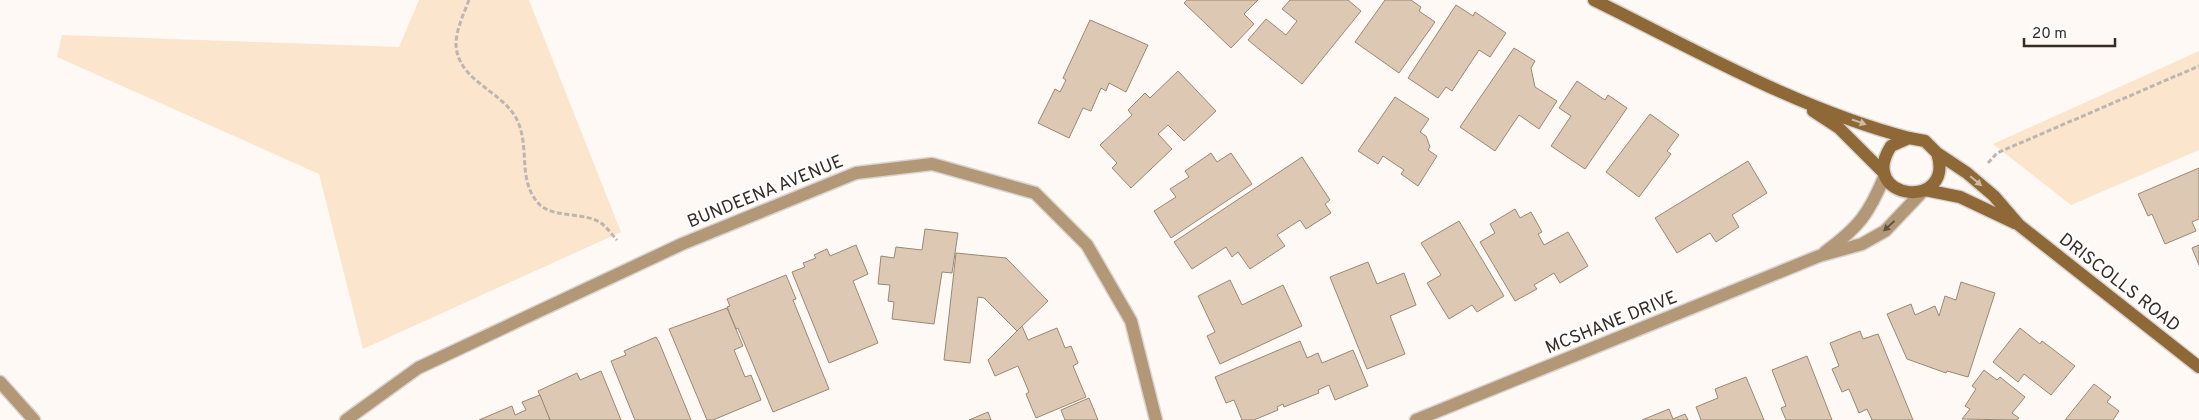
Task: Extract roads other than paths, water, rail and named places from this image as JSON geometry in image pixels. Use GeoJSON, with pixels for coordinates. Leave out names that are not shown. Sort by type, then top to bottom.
{"type":"FeatureCollection","features":[{"type":"Feature","properties":{"kind":"street"},"geometry":{"type":"LineString","coordinates":[[1594,0],[1797,99],[1861,123],[1925,141],[1936,153],[1939,161],[1937,178],[1924,190],[1904,193],[1896,189],[1839,128],[1797,99]]}},
{"type":"Feature","properties":{"kind":"street"},"geometry":{"type":"LineString","coordinates":[[1884,174],[1886,154],[1891,146],[1909,138]]}},
{"type":"Feature","properties":{"kind":"street","name":"DRISCOLLS ROAD"},"geometry":{"type":"LineString","coordinates":[[1936,153],[1974,179],[1994,196],[2019,225],[2199,366]]}},
{"type":"Feature","properties":{"kind":"street","name":"BUNDEENA AVENUE"},"geometry":{"type":"LineString","coordinates":[[346,420],[418,368],[682,244],[856,172],[932,164],[1035,193],[1087,245],[1131,321],[1156,420]]}},
{"type":"Feature","properties":{"kind":"street","name":"MCSHANE DRIVE"},"geometry":{"type":"LineString","coordinates":[[1820,256],[1848,235],[1870,210],[1884,174]]}},
{"type":"Feature","properties":{"kind":"street","name":"MCSHANE DRIVE"},"geometry":{"type":"LineString","coordinates":[[1416,420],[1820,256],[1862,244],[1884,231],[1924,190]]}},
{"type":"Feature","properties":{"kind":"street","name":"DRISCOLLS ROAD"},"geometry":{"type":"LineString","coordinates":[[1924,190],[1966,200],[2019,225]]}},
{"type":"Feature","properties":{"kind":"street"},"geometry":{"type":"LineString","coordinates":[[0,382],[34,420]]}}]}
